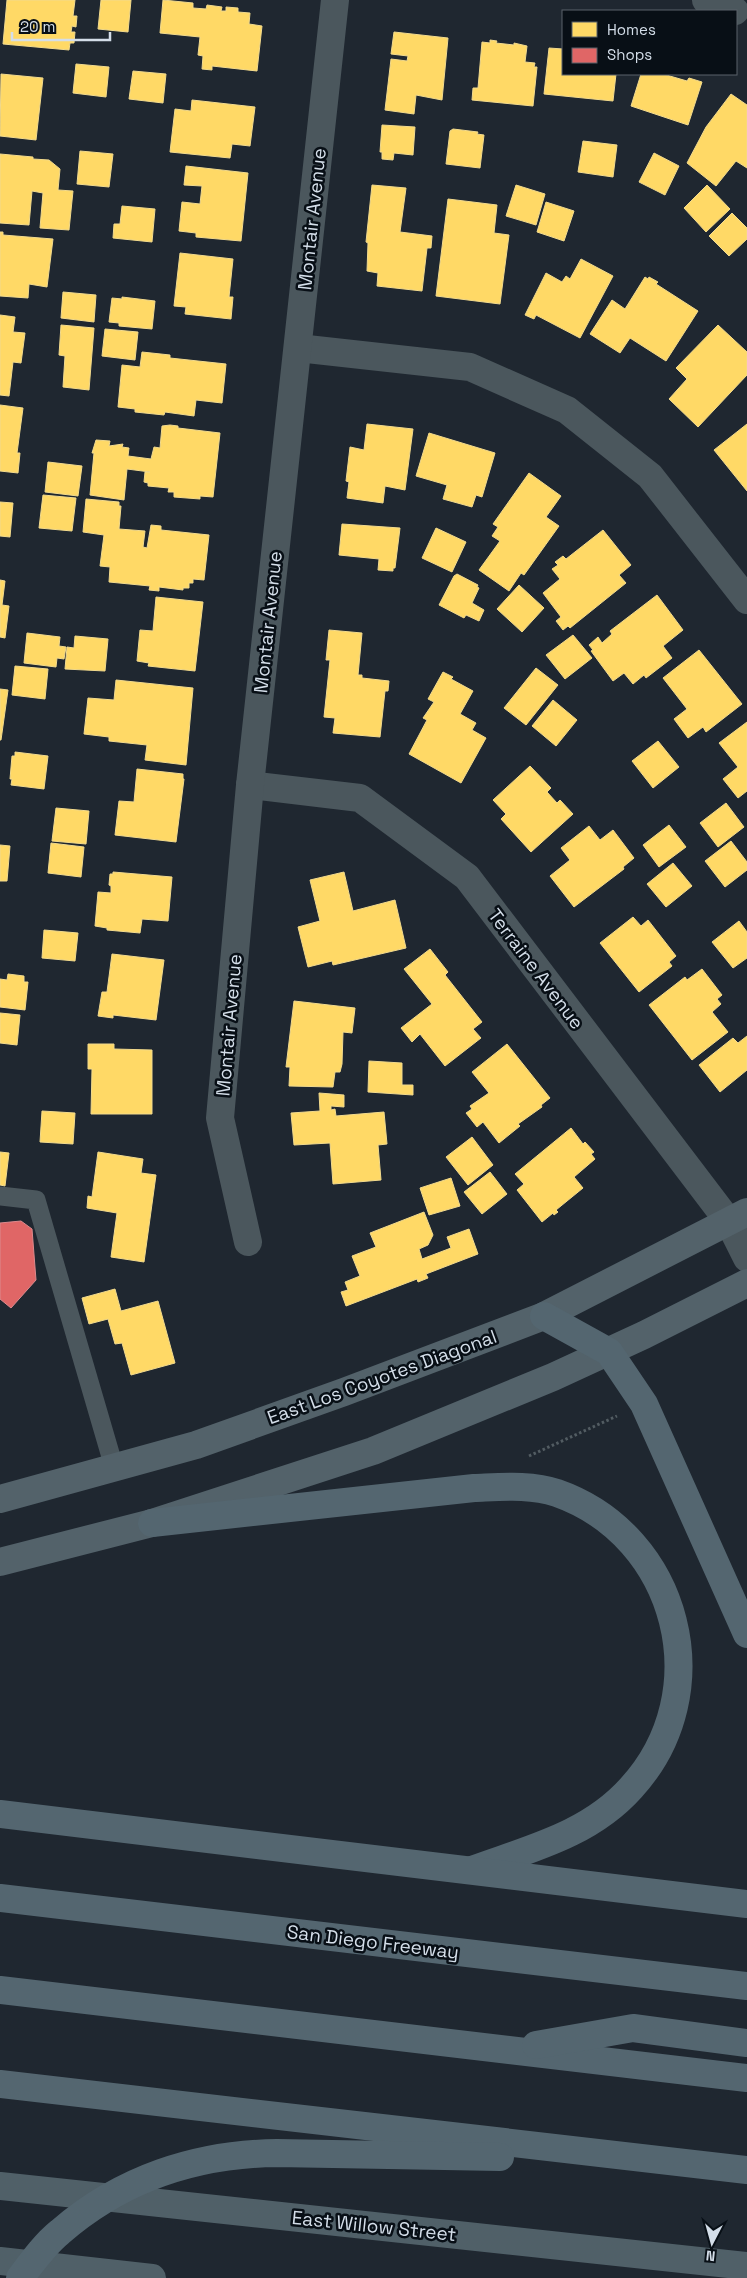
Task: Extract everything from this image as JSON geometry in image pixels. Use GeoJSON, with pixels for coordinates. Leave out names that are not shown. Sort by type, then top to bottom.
{"type":"FeatureCollection","features":[{"type":"Feature","properties":{"kind":"highway"},"geometry":{"type":"LineString","coordinates":[[544,1316],[609,1352],[644,1404],[747,1634]]}},
{"type":"Feature","properties":{"kind":"highway"},"geometry":{"type":"LineString","coordinates":[[152,1524],[474,1488],[510,1486],[555,1492],[573,1500],[597,1512],[636,1547],[651,1569],[662,1591],[670,1609],[676,1633],[679,1680],[665,1734],[650,1763],[632,1787],[611,1808],[586,1826],[472,1870]]}},
{"type":"Feature","properties":{"kind":"highway"},"geometry":{"type":"LineString","coordinates":[[0,1814],[747,1904]]}},
{"type":"Feature","properties":{"kind":"highway","name":"San Diego Freeway"},"geometry":{"type":"LineString","coordinates":[[0,1898],[747,1986]]}},
{"type":"Feature","properties":{"kind":"highway"},"geometry":{"type":"LineString","coordinates":[[0,1990],[747,2078]]}},
{"type":"Feature","properties":{"kind":"highway"},"geometry":{"type":"LineString","coordinates":[[504,2050],[633,2028],[747,2043]]}},
{"type":"Feature","properties":{"kind":"highway"},"geometry":{"type":"LineString","coordinates":[[0,2084],[747,2170]]}},
{"type":"Feature","properties":{"kind":"highway"},"geometry":{"type":"LineString","coordinates":[[20,2278],[58,2233],[88,2209],[123,2189],[158,2173],[198,2160],[250,2153],[276,2153],[667,2160]]}},
{"type":"Feature","properties":{"kind":"main road","name":"East Los Coyotes Diagonal"},"geometry":{"type":"LineString","coordinates":[[0,1499],[114,1466],[196,1445],[344,1392],[544,1316],[738,1217]]}},
{"type":"Feature","properties":{"kind":"main road"},"geometry":{"type":"LineString","coordinates":[[0,1562],[152,1524],[373,1451],[554,1377],[609,1352],[747,1283]]}},
{"type":"Feature","properties":{"kind":"main road","name":"East Willow Street"},"geometry":{"type":"LineString","coordinates":[[0,2186],[747,2266]]}},
{"type":"Feature","properties":{"kind":"main road"},"geometry":{"type":"LineString","coordinates":[[0,2261],[71,2274],[152,2278]]}},
{"type":"Feature","properties":{"kind":"street","name":"Montair Avenue"},"geometry":{"type":"LineString","coordinates":[[248,1242],[220,1118],[250,785],[335,0]]}},
{"type":"Feature","properties":{"kind":"street"},"geometry":{"type":"LineString","coordinates":[[706,0],[722,4],[734,10]]}},
{"type":"Feature","properties":{"kind":"street"},"geometry":{"type":"LineString","coordinates":[[298,348],[470,367],[567,410],[650,476],[747,600]]}},
{"type":"Feature","properties":{"kind":"street","name":"Terraine Avenue"},"geometry":{"type":"LineString","coordinates":[[250,785],[360,798],[467,877],[738,1217],[747,1258]]}},
{"type":"Feature","properties":{"kind":"lane"},"geometry":{"type":"LineString","coordinates":[[0,1196],[36,1200],[114,1466]]}},
{"type":"Feature","properties":{"kind":"path"},"geometry":{"type":"LineString","coordinates":[[522,1459],[618,1416]]}},
{"type":"Feature","properties":{"kind":"building: Homes"},"geometry":{"type":"Polygon","coordinates":[[[7,0],[75,0],[73,16],[77,16],[76,27],[72,26],[71,32],[75,32],[74,43],[70,43],[69,50],[3,44],[7,0]]]}},
{"type":"Feature","properties":{"kind":"building: Homes"},"geometry":{"type":"Polygon","coordinates":[[[101,0],[131,0],[128,32],[98,29],[101,0]]]}},
{"type":"Feature","properties":{"kind":"building: Homes"},"geometry":{"type":"Polygon","coordinates":[[[163,0],[193,3],[193,8],[206,9],[207,5],[222,7],[221,11],[226,11],[226,7],[238,8],[238,12],[250,13],[249,24],[262,26],[257,71],[212,66],[212,70],[202,69],[203,56],[198,55],[200,37],[160,33],[163,0]]]}},
{"type":"Feature","properties":{"kind":"building: Homes"},"geometry":{"type":"Polygon","coordinates":[[[394,32],[448,38],[442,100],[416,95],[414,114],[385,110],[391,59],[407,61],[408,56],[391,54],[394,32]]]}},
{"type":"Feature","properties":{"kind":"building: Homes"},"geometry":{"type":"Polygon","coordinates":[[[490,40],[497,41],[496,43],[514,45],[514,43],[527,46],[525,62],[535,63],[534,67],[537,67],[533,106],[472,100],[473,88],[478,88],[482,42],[490,43],[490,40]]]}},
{"type":"Feature","properties":{"kind":"building: Homes"},"geometry":{"type":"Polygon","coordinates":[[[549,48],[562,49],[562,75],[616,75],[613,101],[544,94],[549,48]]]}},
{"type":"Feature","properties":{"kind":"building: Homes"},"geometry":{"type":"Polygon","coordinates":[[[76,64],[109,67],[106,97],[73,93],[76,64]]]}},
{"type":"Feature","properties":{"kind":"building: Homes"},"geometry":{"type":"Polygon","coordinates":[[[133,71],[166,74],[163,103],[129,99],[133,71]]]}},
{"type":"Feature","properties":{"kind":"building: Homes"},"geometry":{"type":"Polygon","coordinates":[[[1,74],[43,78],[36,140],[0,136],[1,74]]]}},
{"type":"Feature","properties":{"kind":"building: Homes"},"geometry":{"type":"Polygon","coordinates":[[[641,75],[666,75],[687,81],[689,78],[702,82],[688,125],[631,106],[641,75]]]}},
{"type":"Feature","properties":{"kind":"building: Homes"},"geometry":{"type":"Polygon","coordinates":[[[731,94],[747,105],[747,168],[736,161],[716,186],[687,163],[706,127],[731,94]]]}},
{"type":"Feature","properties":{"kind":"building: Homes"},"geometry":{"type":"Polygon","coordinates":[[[192,100],[255,107],[250,146],[232,144],[230,158],[170,152],[175,109],[191,111],[192,100]]]}},
{"type":"Feature","properties":{"kind":"building: Homes"},"geometry":{"type":"Polygon","coordinates":[[[382,125],[415,127],[413,155],[394,153],[393,160],[382,159],[382,152],[380,152],[382,125]]]}},
{"type":"Feature","properties":{"kind":"building: Homes"},"geometry":{"type":"Polygon","coordinates":[[[453,129],[478,132],[477,134],[484,135],[480,168],[446,164],[450,131],[453,129]]]}},
{"type":"Feature","properties":{"kind":"building: Homes"},"geometry":{"type":"Polygon","coordinates":[[[583,141],[617,145],[613,177],[578,172],[583,141]]]}},
{"type":"Feature","properties":{"kind":"building: Homes"},"geometry":{"type":"Polygon","coordinates":[[[80,151],[113,154],[109,187],[77,184],[80,151]]]}},
{"type":"Feature","properties":{"kind":"building: Homes"},"geometry":{"type":"Polygon","coordinates":[[[654,153],[679,166],[665,195],[639,182],[654,153]]]}},
{"type":"Feature","properties":{"kind":"building: Homes"},"geometry":{"type":"Polygon","coordinates":[[[0,154],[49,160],[60,169],[58,190],[73,191],[69,230],[40,228],[43,193],[32,191],[29,225],[0,223],[0,154]]]}},
{"type":"Feature","properties":{"kind":"building: Homes"},"geometry":{"type":"Polygon","coordinates":[[[186,166],[248,173],[241,241],[196,237],[196,233],[179,231],[182,202],[200,204],[202,186],[184,185],[186,166]]]}},
{"type":"Feature","properties":{"kind":"building: Homes"},"geometry":{"type":"Polygon","coordinates":[[[372,185],[406,188],[400,232],[432,236],[431,248],[427,248],[422,291],[377,286],[378,273],[367,271],[368,243],[366,242],[372,185]]]}},
{"type":"Feature","properties":{"kind":"building: Homes"},"geometry":{"type":"Polygon","coordinates":[[[516,185],[545,194],[536,225],[506,216],[516,185]]]}},
{"type":"Feature","properties":{"kind":"building: Homes"},"geometry":{"type":"Polygon","coordinates":[[[707,185],[730,209],[706,232],[684,208],[707,185]]]}},
{"type":"Feature","properties":{"kind":"building: Homes"},"geometry":{"type":"Polygon","coordinates":[[[448,199],[497,205],[494,233],[509,235],[500,304],[436,296],[448,199]]]}},
{"type":"Feature","properties":{"kind":"building: Homes"},"geometry":{"type":"Polygon","coordinates":[[[546,202],[574,211],[564,241],[537,232],[546,202]]]}},
{"type":"Feature","properties":{"kind":"building: Homes"},"geometry":{"type":"Polygon","coordinates":[[[122,206],[155,209],[152,242],[113,238],[114,224],[120,224],[122,206]]]}},
{"type":"Feature","properties":{"kind":"building: Homes"},"geometry":{"type":"Polygon","coordinates":[[[732,213],[747,228],[747,239],[729,256],[709,236],[732,213]]]}},
{"type":"Feature","properties":{"kind":"building: Homes"},"geometry":{"type":"Polygon","coordinates":[[[0,232],[3,232],[3,235],[53,239],[47,287],[29,284],[28,298],[0,296],[0,232]]]}},
{"type":"Feature","properties":{"kind":"building: Homes"},"geometry":{"type":"Polygon","coordinates":[[[180,253],[233,259],[229,297],[233,297],[231,319],[185,314],[186,307],[174,306],[180,253]]]}},
{"type":"Feature","properties":{"kind":"building: Homes"},"geometry":{"type":"Polygon","coordinates":[[[581,259],[613,276],[580,338],[536,315],[534,319],[525,315],[546,273],[562,282],[566,276],[570,279],[581,259]]]}},
{"type":"Feature","properties":{"kind":"building: Homes"},"geometry":{"type":"Polygon","coordinates":[[[645,277],[658,282],[656,284],[698,311],[666,361],[630,338],[620,353],[590,334],[612,300],[625,309],[645,277]]]}},
{"type":"Feature","properties":{"kind":"building: Homes"},"geometry":{"type":"Polygon","coordinates":[[[63,292],[96,295],[94,322],[61,318],[63,292]]]}},
{"type":"Feature","properties":{"kind":"building: Homes"},"geometry":{"type":"Polygon","coordinates":[[[122,297],[155,301],[152,329],[119,326],[119,323],[109,322],[112,298],[122,299],[122,297]]]}},
{"type":"Feature","properties":{"kind":"building: Homes"},"geometry":{"type":"Polygon","coordinates":[[[0,315],[15,317],[13,332],[25,333],[21,363],[13,362],[9,396],[0,395],[0,315]]]}},
{"type":"Feature","properties":{"kind":"building: Homes"},"geometry":{"type":"Polygon","coordinates":[[[61,325],[94,328],[89,390],[63,387],[65,356],[59,355],[61,325]]]}},
{"type":"Feature","properties":{"kind":"building: Homes"},"geometry":{"type":"Polygon","coordinates":[[[718,325],[747,352],[747,375],[698,427],[669,399],[687,379],[676,368],[718,325]]]}},
{"type":"Feature","properties":{"kind":"building: Homes"},"geometry":{"type":"Polygon","coordinates":[[[105,329],[138,332],[135,360],[102,356],[105,329]]]}},
{"type":"Feature","properties":{"kind":"building: Homes"},"geometry":{"type":"Polygon","coordinates":[[[142,352],[170,355],[170,358],[226,364],[222,403],[196,400],[194,416],[165,412],[164,415],[135,412],[135,409],[118,407],[122,365],[140,367],[142,352]]]}},
{"type":"Feature","properties":{"kind":"building: Homes"},"geometry":{"type":"Polygon","coordinates":[[[0,405],[23,408],[17,453],[20,453],[18,473],[0,471],[0,405]]]}},
{"type":"Feature","properties":{"kind":"building: Homes"},"geometry":{"type":"Polygon","coordinates":[[[367,424],[413,429],[405,490],[385,486],[383,503],[347,498],[349,482],[346,481],[350,447],[364,450],[367,424]]]}},
{"type":"Feature","properties":{"kind":"building: Homes"},"geometry":{"type":"Polygon","coordinates":[[[747,424],[747,491],[714,450],[747,424]]]}},
{"type":"Feature","properties":{"kind":"building: Homes"},"geometry":{"type":"Polygon","coordinates":[[[162,426],[178,426],[178,428],[220,433],[213,497],[200,496],[200,499],[174,497],[174,492],[168,492],[169,488],[148,486],[148,483],[144,482],[145,472],[150,472],[127,469],[124,500],[90,495],[94,453],[92,453],[96,440],[110,441],[109,446],[123,444],[122,447],[129,448],[128,456],[151,459],[154,447],[160,448],[162,426]]]}},
{"type":"Feature","properties":{"kind":"building: Homes"},"geometry":{"type":"Polygon","coordinates":[[[429,433],[495,453],[482,497],[476,495],[472,507],[443,499],[447,485],[416,476],[429,433]]]}},
{"type":"Feature","properties":{"kind":"building: Homes"},"geometry":{"type":"Polygon","coordinates":[[[48,462],[82,466],[78,496],[45,492],[48,462]]]}},
{"type":"Feature","properties":{"kind":"building: Homes"},"geometry":{"type":"Polygon","coordinates":[[[529,473],[561,496],[546,517],[559,526],[524,575],[521,573],[509,591],[479,570],[500,541],[492,536],[498,527],[493,524],[529,473]]]}},
{"type":"Feature","properties":{"kind":"building: Homes"},"geometry":{"type":"Polygon","coordinates":[[[43,495],[76,498],[72,531],[39,528],[43,495]]]}},
{"type":"Feature","properties":{"kind":"building: Homes"},"geometry":{"type":"Polygon","coordinates":[[[86,499],[119,502],[119,506],[121,506],[119,529],[145,531],[143,547],[147,548],[151,525],[161,526],[161,530],[209,535],[204,580],[193,579],[193,583],[189,583],[189,588],[183,588],[183,590],[159,587],[159,591],[149,590],[150,586],[109,582],[110,567],[100,566],[104,535],[83,532],[86,499]]]}},
{"type":"Feature","properties":{"kind":"building: Homes"},"geometry":{"type":"Polygon","coordinates":[[[0,502],[13,503],[10,537],[0,536],[0,502]]]}},
{"type":"Feature","properties":{"kind":"building: Homes"},"geometry":{"type":"Polygon","coordinates":[[[342,524],[400,528],[393,571],[378,570],[379,559],[339,555],[342,524]]]}},
{"type":"Feature","properties":{"kind":"building: Homes"},"geometry":{"type":"Polygon","coordinates":[[[436,528],[466,542],[452,572],[422,558],[436,528]]]}},
{"type":"Feature","properties":{"kind":"building: Homes"},"geometry":{"type":"Polygon","coordinates":[[[603,530],[631,565],[619,575],[626,583],[570,628],[568,626],[563,630],[556,621],[561,617],[543,593],[560,579],[552,569],[558,565],[555,562],[563,556],[566,559],[603,530]]]}},
{"type":"Feature","properties":{"kind":"building: Homes"},"geometry":{"type":"Polygon","coordinates":[[[457,574],[478,585],[477,587],[479,588],[472,603],[484,610],[479,621],[466,615],[464,618],[439,605],[454,576],[457,574]]]}},
{"type":"Feature","properties":{"kind":"building: Homes"},"geometry":{"type":"Polygon","coordinates":[[[0,580],[5,581],[2,605],[9,606],[5,638],[0,637],[0,580]]]}},
{"type":"Feature","properties":{"kind":"building: Homes"},"geometry":{"type":"Polygon","coordinates":[[[519,585],[544,608],[522,632],[497,609],[519,585]]]}},
{"type":"Feature","properties":{"kind":"building: Homes"},"geometry":{"type":"Polygon","coordinates":[[[657,595],[683,630],[663,646],[672,658],[646,678],[644,675],[633,684],[624,673],[613,681],[591,651],[593,650],[589,645],[598,637],[602,643],[612,634],[610,631],[657,595]]]}},
{"type":"Feature","properties":{"kind":"building: Homes"},"geometry":{"type":"Polygon","coordinates":[[[156,597],[203,602],[195,671],[148,666],[149,663],[137,661],[140,630],[153,631],[156,597]]]}},
{"type":"Feature","properties":{"kind":"building: Homes"},"geometry":{"type":"Polygon","coordinates":[[[329,630],[362,633],[358,675],[362,675],[362,678],[389,681],[388,691],[385,691],[380,737],[333,733],[335,718],[324,717],[330,660],[326,660],[329,630]]]}},
{"type":"Feature","properties":{"kind":"building: Homes"},"geometry":{"type":"Polygon","coordinates":[[[27,633],[60,637],[59,646],[66,647],[64,659],[57,658],[56,667],[24,663],[27,633]]]}},
{"type":"Feature","properties":{"kind":"building: Homes"},"geometry":{"type":"Polygon","coordinates":[[[573,635],[592,658],[565,679],[546,655],[573,635]]]}},
{"type":"Feature","properties":{"kind":"building: Homes"},"geometry":{"type":"Polygon","coordinates":[[[75,636],[108,639],[105,671],[65,669],[67,647],[74,648],[75,636]]]}},
{"type":"Feature","properties":{"kind":"building: Homes"},"geometry":{"type":"Polygon","coordinates":[[[699,650],[742,704],[706,732],[703,727],[688,738],[674,719],[687,709],[663,678],[699,650]]]}},
{"type":"Feature","properties":{"kind":"building: Homes"},"geometry":{"type":"Polygon","coordinates":[[[15,666],[48,669],[45,699],[12,695],[15,666]]]}},
{"type":"Feature","properties":{"kind":"building: Homes"},"geometry":{"type":"Polygon","coordinates":[[[536,668],[558,685],[526,725],[504,708],[536,668]]]}},
{"type":"Feature","properties":{"kind":"building: Homes"},"geometry":{"type":"Polygon","coordinates":[[[443,672],[453,677],[451,679],[473,691],[460,714],[476,723],[472,730],[486,738],[461,783],[409,754],[427,720],[423,718],[434,702],[428,699],[443,672]]]}},
{"type":"Feature","properties":{"kind":"building: Homes"},"geometry":{"type":"Polygon","coordinates":[[[116,680],[193,688],[186,765],[145,760],[147,745],[109,741],[109,737],[84,734],[88,698],[114,700],[116,680]]]}},
{"type":"Feature","properties":{"kind":"building: Homes"},"geometry":{"type":"Polygon","coordinates":[[[0,689],[8,690],[1,740],[0,740],[0,689]]]}},
{"type":"Feature","properties":{"kind":"building: Homes"},"geometry":{"type":"Polygon","coordinates":[[[553,700],[577,720],[556,746],[532,726],[553,700]]]}},
{"type":"Feature","properties":{"kind":"building: Homes"},"geometry":{"type":"Polygon","coordinates":[[[747,722],[747,791],[738,798],[723,779],[738,767],[719,743],[747,722]]]}},
{"type":"Feature","properties":{"kind":"building: Homes"},"geometry":{"type":"Polygon","coordinates":[[[658,741],[679,767],[653,788],[632,761],[658,741]]]}},
{"type":"Feature","properties":{"kind":"building: Homes"},"geometry":{"type":"Polygon","coordinates":[[[15,752],[48,756],[44,789],[11,785],[12,756],[15,756],[15,752]]]}},
{"type":"Feature","properties":{"kind":"building: Homes"},"geometry":{"type":"Polygon","coordinates":[[[530,766],[551,788],[547,792],[557,803],[560,800],[573,814],[531,852],[501,819],[506,814],[493,800],[530,766]]]}},
{"type":"Feature","properties":{"kind":"building: Homes"},"geometry":{"type":"Polygon","coordinates":[[[137,769],[183,774],[184,779],[176,842],[115,835],[119,801],[134,802],[137,769]]]}},
{"type":"Feature","properties":{"kind":"building: Homes"},"geometry":{"type":"Polygon","coordinates":[[[726,803],[744,827],[718,847],[700,823],[726,803]]]}},
{"type":"Feature","properties":{"kind":"building: Homes"},"geometry":{"type":"Polygon","coordinates":[[[56,808],[89,811],[86,844],[52,841],[56,808]]]}},
{"type":"Feature","properties":{"kind":"building: Homes"},"geometry":{"type":"Polygon","coordinates":[[[669,825],[686,847],[659,867],[643,845],[669,825]]]}},
{"type":"Feature","properties":{"kind":"building: Homes"},"geometry":{"type":"Polygon","coordinates":[[[589,826],[600,840],[613,830],[634,858],[623,867],[624,869],[574,907],[550,876],[570,860],[561,848],[589,826]]]}},
{"type":"Feature","properties":{"kind":"building: Homes"},"geometry":{"type":"Polygon","coordinates":[[[731,841],[747,862],[747,870],[725,887],[705,861],[731,841]]]}},
{"type":"Feature","properties":{"kind":"building: Homes"},"geometry":{"type":"Polygon","coordinates":[[[51,843],[84,847],[81,877],[48,873],[51,843]]]}},
{"type":"Feature","properties":{"kind":"building: Homes"},"geometry":{"type":"Polygon","coordinates":[[[0,845],[10,846],[7,881],[0,881],[0,845]]]}},
{"type":"Feature","properties":{"kind":"building: Homes"},"geometry":{"type":"Polygon","coordinates":[[[673,863],[692,886],[666,907],[647,884],[673,863]]]}},
{"type":"Feature","properties":{"kind":"building: Homes"},"geometry":{"type":"Polygon","coordinates":[[[113,872],[172,877],[168,921],[142,919],[140,933],[107,930],[107,928],[95,926],[98,892],[111,893],[111,886],[109,885],[110,874],[113,874],[113,872]]]}},
{"type":"Feature","properties":{"kind":"building: Homes"},"geometry":{"type":"Polygon","coordinates":[[[344,872],[353,911],[395,900],[406,948],[333,965],[332,961],[308,967],[298,927],[320,921],[310,880],[344,872]]]}},
{"type":"Feature","properties":{"kind":"building: Homes"},"geometry":{"type":"Polygon","coordinates":[[[633,917],[641,926],[648,920],[676,956],[669,962],[672,966],[639,992],[600,943],[633,917]]]}},
{"type":"Feature","properties":{"kind":"building: Homes"},"geometry":{"type":"Polygon","coordinates":[[[739,921],[747,932],[747,958],[733,968],[712,942],[739,921]]]}},
{"type":"Feature","properties":{"kind":"building: Homes"},"geometry":{"type":"Polygon","coordinates":[[[44,930],[78,933],[75,961],[42,958],[44,930]]]}},
{"type":"Feature","properties":{"kind":"building: Homes"},"geometry":{"type":"Polygon","coordinates":[[[430,949],[448,972],[445,975],[482,1022],[473,1029],[481,1038],[445,1066],[420,1034],[412,1042],[401,1028],[432,1004],[404,969],[430,949]]]}},
{"type":"Feature","properties":{"kind":"building: Homes"},"geometry":{"type":"Polygon","coordinates":[[[112,954],[164,960],[156,1020],[113,1015],[113,1018],[98,1016],[102,992],[107,992],[112,954]]]}},
{"type":"Feature","properties":{"kind":"building: Homes"},"geometry":{"type":"Polygon","coordinates":[[[702,969],[722,995],[717,999],[721,1004],[712,1012],[728,1032],[692,1060],[649,1005],[685,977],[687,980],[702,969]]]}},
{"type":"Feature","properties":{"kind":"building: Homes"},"geometry":{"type":"Polygon","coordinates":[[[8,974],[24,976],[24,982],[28,982],[25,1010],[0,1007],[0,979],[7,980],[8,974]]]}},
{"type":"Feature","properties":{"kind":"building: Homes"},"geometry":{"type":"Polygon","coordinates":[[[294,1001],[355,1008],[352,1033],[343,1032],[342,1064],[340,1072],[335,1072],[333,1087],[289,1086],[290,1067],[286,1067],[294,1001]]]}},
{"type":"Feature","properties":{"kind":"building: Homes"},"geometry":{"type":"Polygon","coordinates":[[[0,1013],[20,1015],[17,1045],[0,1043],[0,1013]]]}},
{"type":"Feature","properties":{"kind":"building: Homes"},"geometry":{"type":"Polygon","coordinates":[[[747,1036],[747,1070],[720,1092],[699,1065],[733,1038],[738,1043],[747,1036]]]}},
{"type":"Feature","properties":{"kind":"building: Homes"},"geometry":{"type":"Polygon","coordinates":[[[88,1044],[114,1044],[114,1049],[152,1050],[152,1114],[91,1114],[92,1069],[88,1069],[88,1044]]]}},
{"type":"Feature","properties":{"kind":"building: Homes"},"geometry":{"type":"Polygon","coordinates":[[[507,1044],[550,1098],[541,1105],[542,1107],[518,1124],[520,1126],[499,1143],[483,1122],[477,1127],[466,1113],[472,1109],[470,1106],[489,1093],[472,1072],[507,1044]]]}},
{"type":"Feature","properties":{"kind":"building: Homes"},"geometry":{"type":"Polygon","coordinates":[[[369,1061],[402,1063],[402,1085],[413,1085],[413,1095],[368,1092],[369,1061]]]}},
{"type":"Feature","properties":{"kind":"building: Homes"},"geometry":{"type":"Polygon","coordinates":[[[319,1093],[344,1095],[344,1107],[331,1106],[331,1110],[335,1109],[336,1116],[384,1112],[387,1144],[378,1145],[381,1180],[333,1184],[330,1143],[294,1145],[291,1113],[320,1111],[319,1093]]]}},
{"type":"Feature","properties":{"kind":"building: Homes"},"geometry":{"type":"Polygon","coordinates":[[[42,1111],[75,1113],[73,1144],[40,1142],[42,1111]]]}},
{"type":"Feature","properties":{"kind":"building: Homes"},"geometry":{"type":"Polygon","coordinates":[[[571,1128],[583,1144],[585,1142],[594,1152],[591,1154],[595,1159],[574,1177],[583,1188],[556,1210],[558,1212],[554,1215],[553,1213],[542,1222],[517,1190],[524,1184],[515,1174],[571,1128]]]}},
{"type":"Feature","properties":{"kind":"building: Homes"},"geometry":{"type":"Polygon","coordinates":[[[472,1137],[493,1165],[468,1185],[446,1157],[472,1137]]]}},
{"type":"Feature","properties":{"kind":"building: Homes"},"geometry":{"type":"Polygon","coordinates":[[[0,1152],[9,1153],[5,1186],[0,1185],[0,1152]]]}},
{"type":"Feature","properties":{"kind":"building: Homes"},"geometry":{"type":"Polygon","coordinates":[[[98,1152],[143,1159],[141,1173],[156,1175],[144,1262],[111,1257],[117,1213],[87,1208],[88,1196],[92,1197],[98,1152]]]}},
{"type":"Feature","properties":{"kind":"building: Homes"},"geometry":{"type":"Polygon","coordinates":[[[490,1172],[507,1194],[482,1214],[464,1192],[490,1172]]]}},
{"type":"Feature","properties":{"kind":"building: Homes"},"geometry":{"type":"Polygon","coordinates":[[[451,1178],[460,1206],[429,1215],[420,1188],[451,1178]]]}},
{"type":"Feature","properties":{"kind":"building: Homes"},"geometry":{"type":"Polygon","coordinates":[[[424,1212],[433,1235],[428,1245],[419,1249],[422,1259],[451,1248],[447,1237],[469,1229],[478,1254],[426,1274],[428,1278],[418,1282],[417,1279],[346,1306],[341,1292],[348,1290],[345,1282],[360,1276],[352,1256],[376,1247],[370,1233],[424,1212]]]}},
{"type":"Feature","properties":{"kind":"building: Homes"},"geometry":{"type":"Polygon","coordinates":[[[115,1289],[121,1311],[158,1301],[175,1363],[131,1375],[122,1343],[115,1344],[108,1319],[89,1324],[82,1298],[115,1289]]]}},
{"type":"Feature","properties":{"kind":"building: Shops"},"geometry":{"type":"Polygon","coordinates":[[[21,1221],[32,1229],[36,1280],[11,1308],[0,1299],[0,1223],[21,1221]]]}}]}
